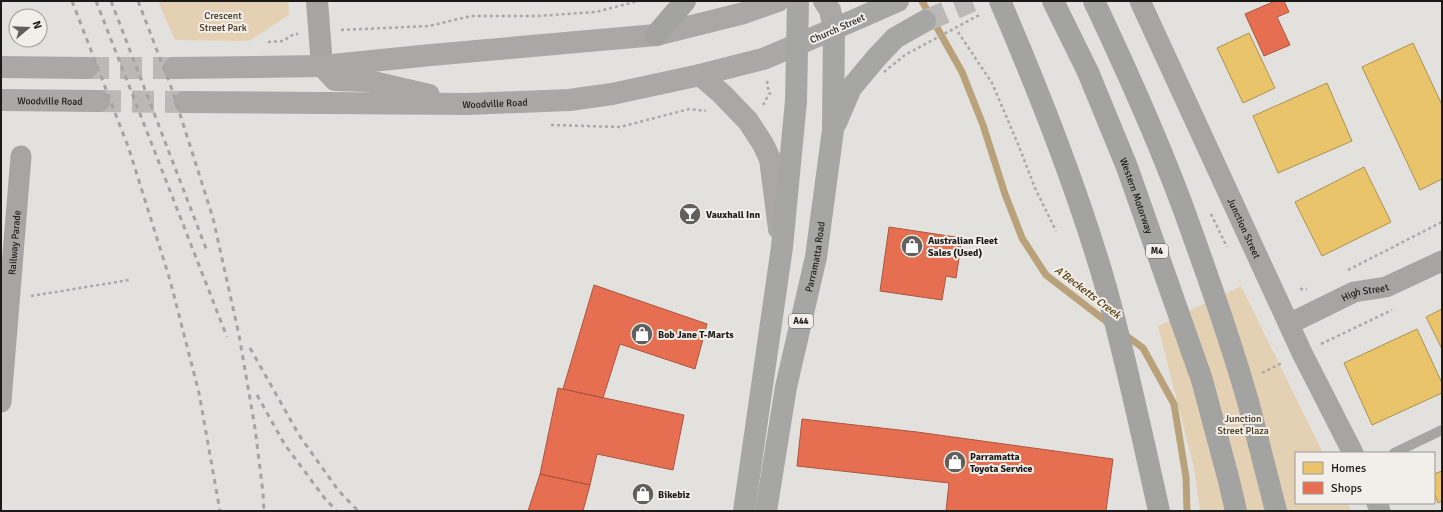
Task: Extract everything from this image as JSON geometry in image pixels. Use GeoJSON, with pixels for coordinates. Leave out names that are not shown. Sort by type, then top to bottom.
{"type":"FeatureCollection","features":[{"type":"Feature","properties":{"kind":"highway"},"geometry":{"type":"LineString","coordinates":[[656,35],[685,1]]}},
{"type":"Feature","properties":{"kind":"highway"},"geometry":{"type":"LineString","coordinates":[[744,511],[782,247],[796,101],[798,1]]}},
{"type":"Feature","properties":{"kind":"highway","name":"Church Street"},"geometry":{"type":"LineString","coordinates":[[834,29],[898,1]]}},
{"type":"Feature","properties":{"kind":"highway","name":"Western Motorway"},"geometry":{"type":"LineString","coordinates":[[1053,1],[1088,72],[1127,167],[1202,380],[1236,511]]}},
{"type":"Feature","properties":{"kind":"highway"},"geometry":{"type":"LineString","coordinates":[[1094,1],[1126,70],[1190,225],[1216,300],[1248,404],[1276,511]]}},
{"type":"Feature","properties":{"kind":"highway"},"geometry":{"type":"LineString","coordinates":[[993,6],[1053,129],[1081,207],[1105,285],[1159,511]]}},
{"type":"Feature","properties":{"kind":"highway","name":"A44"},"geometry":{"type":"LineString","coordinates":[[833,130],[852,88],[881,64],[895,38],[925,21]]}},
{"type":"Feature","properties":{"kind":"highway","name":"Parramatta Road"},"geometry":{"type":"LineString","coordinates":[[766,511],[786,387],[816,257],[833,130],[834,29]]}},
{"type":"Feature","properties":{"kind":"main road"},"geometry":{"type":"LineString","coordinates":[[174,68],[322,66],[656,35],[744,13],[778,1]]}},
{"type":"Feature","properties":{"kind":"main road","name":"Parramatta Road"},"geometry":{"type":"LineString","coordinates":[[824,1],[830,10],[834,29]]}},
{"type":"Feature","properties":{"kind":"main road","name":"Church Street"},"geometry":{"type":"LineString","coordinates":[[797,45],[834,29]]}},
{"type":"Feature","properties":{"kind":"main road","name":"Woodville Road"},"geometry":{"type":"LineString","coordinates":[[185,102],[468,104],[569,100],[612,94],[700,75],[763,59],[797,45]]}},
{"type":"Feature","properties":{"kind":"main road"},"geometry":{"type":"LineString","coordinates":[[322,66],[335,80],[370,81],[468,104]]}},
{"type":"Feature","properties":{"kind":"main road"},"geometry":{"type":"LineString","coordinates":[[1,67],[87,68]]}},
{"type":"Feature","properties":{"kind":"main road"},"geometry":{"type":"LineString","coordinates":[[700,75],[722,94],[748,121],[768,154],[770,159],[782,247]]}},
{"type":"Feature","properties":{"kind":"main road","name":"Woodville Road"},"geometry":{"type":"LineString","coordinates":[[1,100],[99,101]]}},
{"type":"Feature","properties":{"kind":"street"},"geometry":{"type":"LineString","coordinates":[[317,1],[322,66]]}},
{"type":"Feature","properties":{"kind":"street","name":"Junction Street"},"geometry":{"type":"LineString","coordinates":[[1140,1],[1288,324],[1352,452]]}},
{"type":"Feature","properties":{"kind":"street","name":"Railway Parade"},"geometry":{"type":"LineString","coordinates":[[1,402],[3,356],[9,299],[8,240],[21,156]]}},
{"type":"Feature","properties":{"kind":"street","name":"High Street"},"geometry":{"type":"LineString","coordinates":[[1288,324],[1354,292],[1386,287],[1442,261]]}},
{"type":"Feature","properties":{"kind":"lane"},"geometry":{"type":"LineString","coordinates":[[1396,452],[1442,430]]}},
{"type":"Feature","properties":{"kind":"path"},"geometry":{"type":"LineString","coordinates":[[346,30],[429,26],[471,16],[537,16],[596,12],[638,1]]}},
{"type":"Feature","properties":{"kind":"path"},"geometry":{"type":"LineString","coordinates":[[881,64],[905,55],[993,6]]}},
{"type":"Feature","properties":{"kind":"path"},"geometry":{"type":"LineString","coordinates":[[958,32],[992,83],[1018,144],[1034,188],[1056,231]]}},
{"type":"Feature","properties":{"kind":"path"},"geometry":{"type":"LineString","coordinates":[[1344,272],[1442,222]]}},
{"type":"Feature","properties":{"kind":"path"},"geometry":{"type":"LineString","coordinates":[[9,299],[129,280]]}},
{"type":"Feature","properties":{"kind":"path"},"geometry":{"type":"LineString","coordinates":[[1300,289],[1309,289]]}},
{"type":"Feature","properties":{"kind":"path"},"geometry":{"type":"LineString","coordinates":[[1321,344],[1392,310]]}},
{"type":"Feature","properties":{"kind":"green space","name":"Crescent Street Park"},"geometry":{"type":"Polygon","coordinates":[[[158,1],[288,1],[289,15],[249,41],[175,40],[158,1]]]}},
{"type":"Feature","properties":{"kind":"green space","name":"Junction Street Plaza"},"geometry":{"type":"Polygon","coordinates":[[[1241,286],[1323,452],[1295,452],[1295,504],[1348,504],[1351,511],[1200,511],[1194,468],[1158,326],[1241,286]]]}},
{"type":"Feature","properties":{"kind":"building: Homes"},"geometry":{"type":"Polygon","coordinates":[[[1249,33],[1275,88],[1243,103],[1217,48],[1249,33]]]}},
{"type":"Feature","properties":{"kind":"building: Homes"},"geometry":{"type":"Polygon","coordinates":[[[1413,43],[1442,105],[1442,179],[1420,190],[1362,67],[1413,43]]]}},
{"type":"Feature","properties":{"kind":"building: Homes"},"geometry":{"type":"Polygon","coordinates":[[[1327,83],[1352,141],[1278,173],[1253,116],[1327,83]]]}},
{"type":"Feature","properties":{"kind":"building: Homes"},"geometry":{"type":"Polygon","coordinates":[[[1364,167],[1391,222],[1322,256],[1295,202],[1364,167]]]}},
{"type":"Feature","properties":{"kind":"building: Homes"},"geometry":{"type":"Polygon","coordinates":[[[1442,309],[1442,349],[1426,317],[1442,309]]]}},
{"type":"Feature","properties":{"kind":"building: Homes"},"geometry":{"type":"Polygon","coordinates":[[[1417,329],[1442,383],[1442,393],[1372,425],[1344,363],[1417,329]]]}},
{"type":"Feature","properties":{"kind":"building: Homes"},"geometry":{"type":"Polygon","coordinates":[[[1442,471],[1442,501],[1438,503],[1435,495],[1435,474],[1442,471]]]}},
{"type":"Feature","properties":{"kind":"building: Shops"},"geometry":{"type":"Polygon","coordinates":[[[1275,1],[1284,1],[1289,12],[1277,17],[1290,45],[1264,56],[1245,14],[1275,1]]]}},
{"type":"Feature","properties":{"kind":"building: Shops"},"geometry":{"type":"Polygon","coordinates":[[[889,227],[962,238],[956,278],[946,276],[942,300],[880,291],[889,227]]]}},
{"type":"Feature","properties":{"kind":"building: Shops","name":"Bob Jane T-Marts"},"geometry":{"type":"Polygon","coordinates":[[[594,285],[707,324],[695,369],[620,344],[603,398],[563,389],[594,285]]]}},
{"type":"Feature","properties":{"kind":"building: Shops"},"geometry":{"type":"Polygon","coordinates":[[[558,388],[684,415],[673,470],[597,454],[590,485],[540,474],[558,388]]]}},
{"type":"Feature","properties":{"kind":"building: Shops","name":"Parramatta Toyota Service"},"geometry":{"type":"Polygon","coordinates":[[[802,419],[917,432],[1113,459],[1106,511],[946,511],[949,483],[797,466],[802,419]]]}},
{"type":"Feature","properties":{"kind":"building: Shops"},"geometry":{"type":"Polygon","coordinates":[[[540,474],[590,485],[583,511],[528,511],[540,474]]]}},
{"type":"Feature","properties":{"kind":"waterway","name":"A'Becketts Creek"},"geometry":{"type":"LineString","coordinates":[[922,1],[962,72],[983,125],[1005,194],[1022,238],[1046,275],[1111,325]]}},
{"type":"Feature","properties":{"kind":"waterway","name":"A'Becketts Creek"},"geometry":{"type":"LineString","coordinates":[[1124,334],[1143,348],[1174,404],[1186,477],[1187,511]]}},
{"type":"Feature","properties":{"kind":"tunnel"},"geometry":{"type":"LineString","coordinates":[[925,21],[972,1]]}},
{"type":"Feature","properties":{"kind":"tunnel"},"geometry":{"type":"LineString","coordinates":[[87,68],[174,68]]}},
{"type":"Feature","properties":{"kind":"tunnel"},"geometry":{"type":"LineString","coordinates":[[99,101],[185,102]]}},
{"type":"Feature","properties":{"kind":"railway"},"geometry":{"type":"LineString","coordinates":[[72,1],[129,149],[170,280],[199,393],[220,511]]}},
{"type":"Feature","properties":{"kind":"railway"},"geometry":{"type":"LineString","coordinates":[[96,1],[227,337]]}},
{"type":"Feature","properties":{"kind":"railway"},"geometry":{"type":"LineString","coordinates":[[111,1],[207,251]]}},
{"type":"Feature","properties":{"kind":"railway"},"geometry":{"type":"LineString","coordinates":[[138,1],[173,92],[213,218],[239,335],[255,428],[264,511]]}},
{"type":"Feature","properties":{"kind":"railway"},"geometry":{"type":"LineString","coordinates":[[250,348],[299,435],[338,490],[358,511]]}},
{"type":"Feature","properties":{"kind":"railway"},"geometry":{"type":"LineString","coordinates":[[257,395],[285,445],[326,500],[337,511]]}},
{"type":"Feature","properties":{"kind":"place","name":"Vauxhall Inn"},"geometry":{"type":"Point","coordinates":[690,214]}},
{"type":"Feature","properties":{"kind":"place","name":"Australian Fleet Sales (Used)"},"geometry":{"type":"Point","coordinates":[912,246]}},
{"type":"Feature","properties":{"kind":"place","name":"Bob Jane T-Marts"},"geometry":{"type":"Point","coordinates":[642,334]}},
{"type":"Feature","properties":{"kind":"place","name":"Parramatta Toyota Service"},"geometry":{"type":"Point","coordinates":[955,462]}},
{"type":"Feature","properties":{"kind":"place","name":"Bikebiz"},"geometry":{"type":"Point","coordinates":[643,494]}}]}
